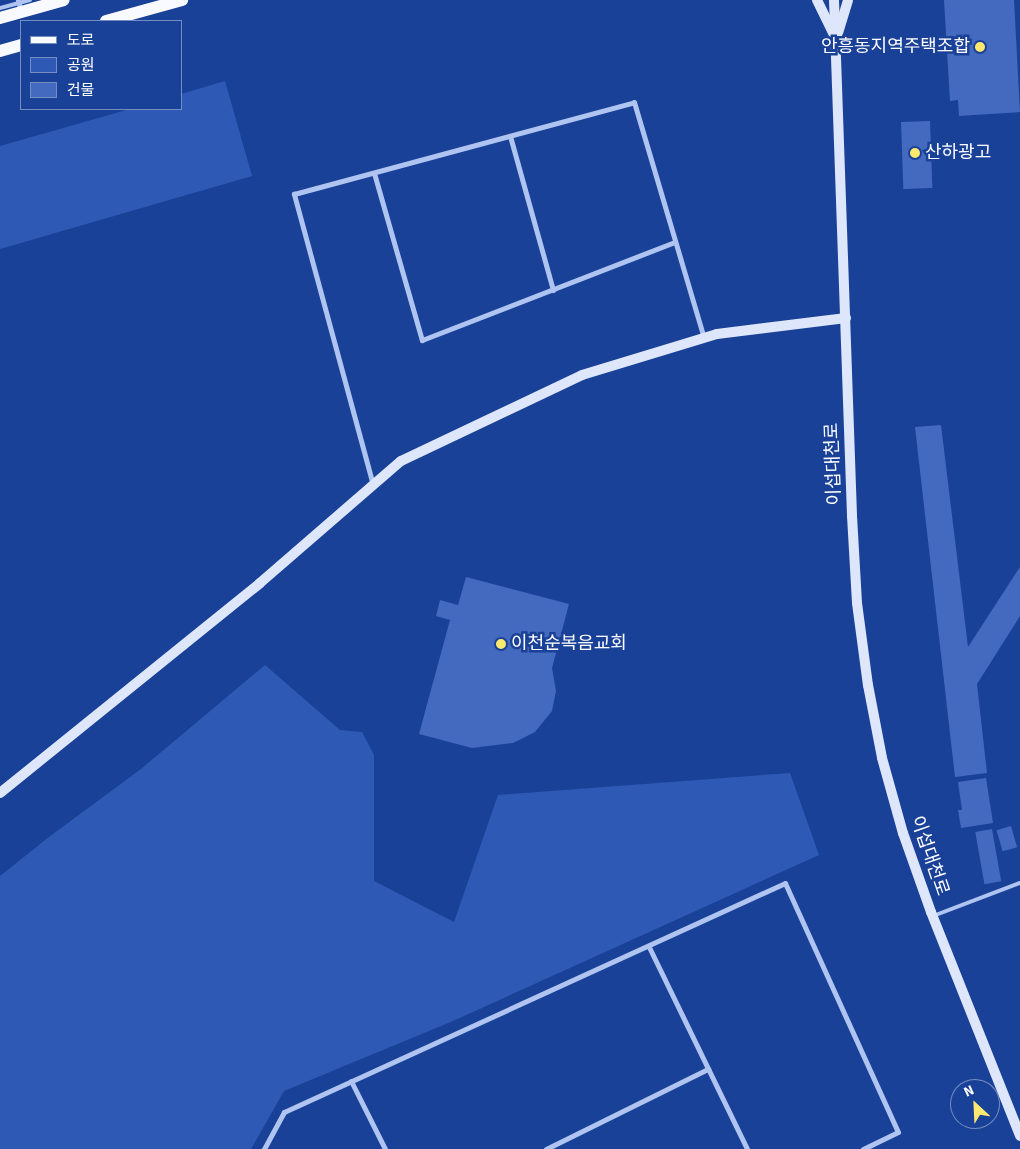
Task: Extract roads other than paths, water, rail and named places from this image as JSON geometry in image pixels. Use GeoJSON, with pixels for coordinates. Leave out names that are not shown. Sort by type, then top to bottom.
{"type":"FeatureCollection","features":[{"type":"Feature","properties":{"kind":"main road"},"geometry":{"type":"LineString","coordinates":[[0,18],[19,5],[64,0]]}},
{"type":"Feature","properties":{"kind":"main road"},"geometry":{"type":"LineString","coordinates":[[110,20],[182,0]]}},
{"type":"Feature","properties":{"kind":"main road"},"geometry":{"type":"LineString","coordinates":[[0,51],[20,45]]}},
{"type":"Feature","properties":{"kind":"street"},"geometry":{"type":"LineString","coordinates":[[817,0],[836,39]]}},
{"type":"Feature","properties":{"kind":"street","name":"이섭대천로"},"geometry":{"type":"LineString","coordinates":[[834,0],[857,603],[868,686],[882,758],[903,833],[933,916],[1020,1136]]}},
{"type":"Feature","properties":{"kind":"street"},"geometry":{"type":"LineString","coordinates":[[836,39],[848,0]]}},
{"type":"Feature","properties":{"kind":"street"},"geometry":{"type":"LineString","coordinates":[[373,486],[294,194],[634,102],[704,338]]}},
{"type":"Feature","properties":{"kind":"street"},"geometry":{"type":"LineString","coordinates":[[510,136],[553,290]]}},
{"type":"Feature","properties":{"kind":"street"},"geometry":{"type":"LineString","coordinates":[[374,172],[422,340],[675,242]]}},
{"type":"Feature","properties":{"kind":"street"},"geometry":{"type":"LineString","coordinates":[[0,793],[260,583],[401,462],[582,375],[717,334],[846,318]]}},
{"type":"Feature","properties":{"kind":"street"},"geometry":{"type":"LineString","coordinates":[[264,1149],[284,1112],[649,947],[785,883],[898,1132],[863,1149]]}},
{"type":"Feature","properties":{"kind":"street"},"geometry":{"type":"LineString","coordinates":[[649,947],[747,1149]]}},
{"type":"Feature","properties":{"kind":"street"},"geometry":{"type":"LineString","coordinates":[[546,1149],[708,1069]]}},
{"type":"Feature","properties":{"kind":"street"},"geometry":{"type":"LineString","coordinates":[[351,1082],[385,1149]]}},
{"type":"Feature","properties":{"kind":"lane"},"geometry":{"type":"LineString","coordinates":[[0,8],[19,5],[30,0]]}},
{"type":"Feature","properties":{"kind":"lane","name":"이섭대천로"},"geometry":{"type":"LineString","coordinates":[[933,916],[1020,883]]}},
{"type":"Feature","properties":{"kind":"place","name":"안흥동지역주택조합"},"geometry":{"type":"Point","coordinates":[980,47]}},
{"type":"Feature","properties":{"kind":"place","name":"산하광고"},"geometry":{"type":"Point","coordinates":[915,153]}},
{"type":"Feature","properties":{"kind":"place","name":"이천순복음교회"},"geometry":{"type":"Point","coordinates":[501,644]}}]}
